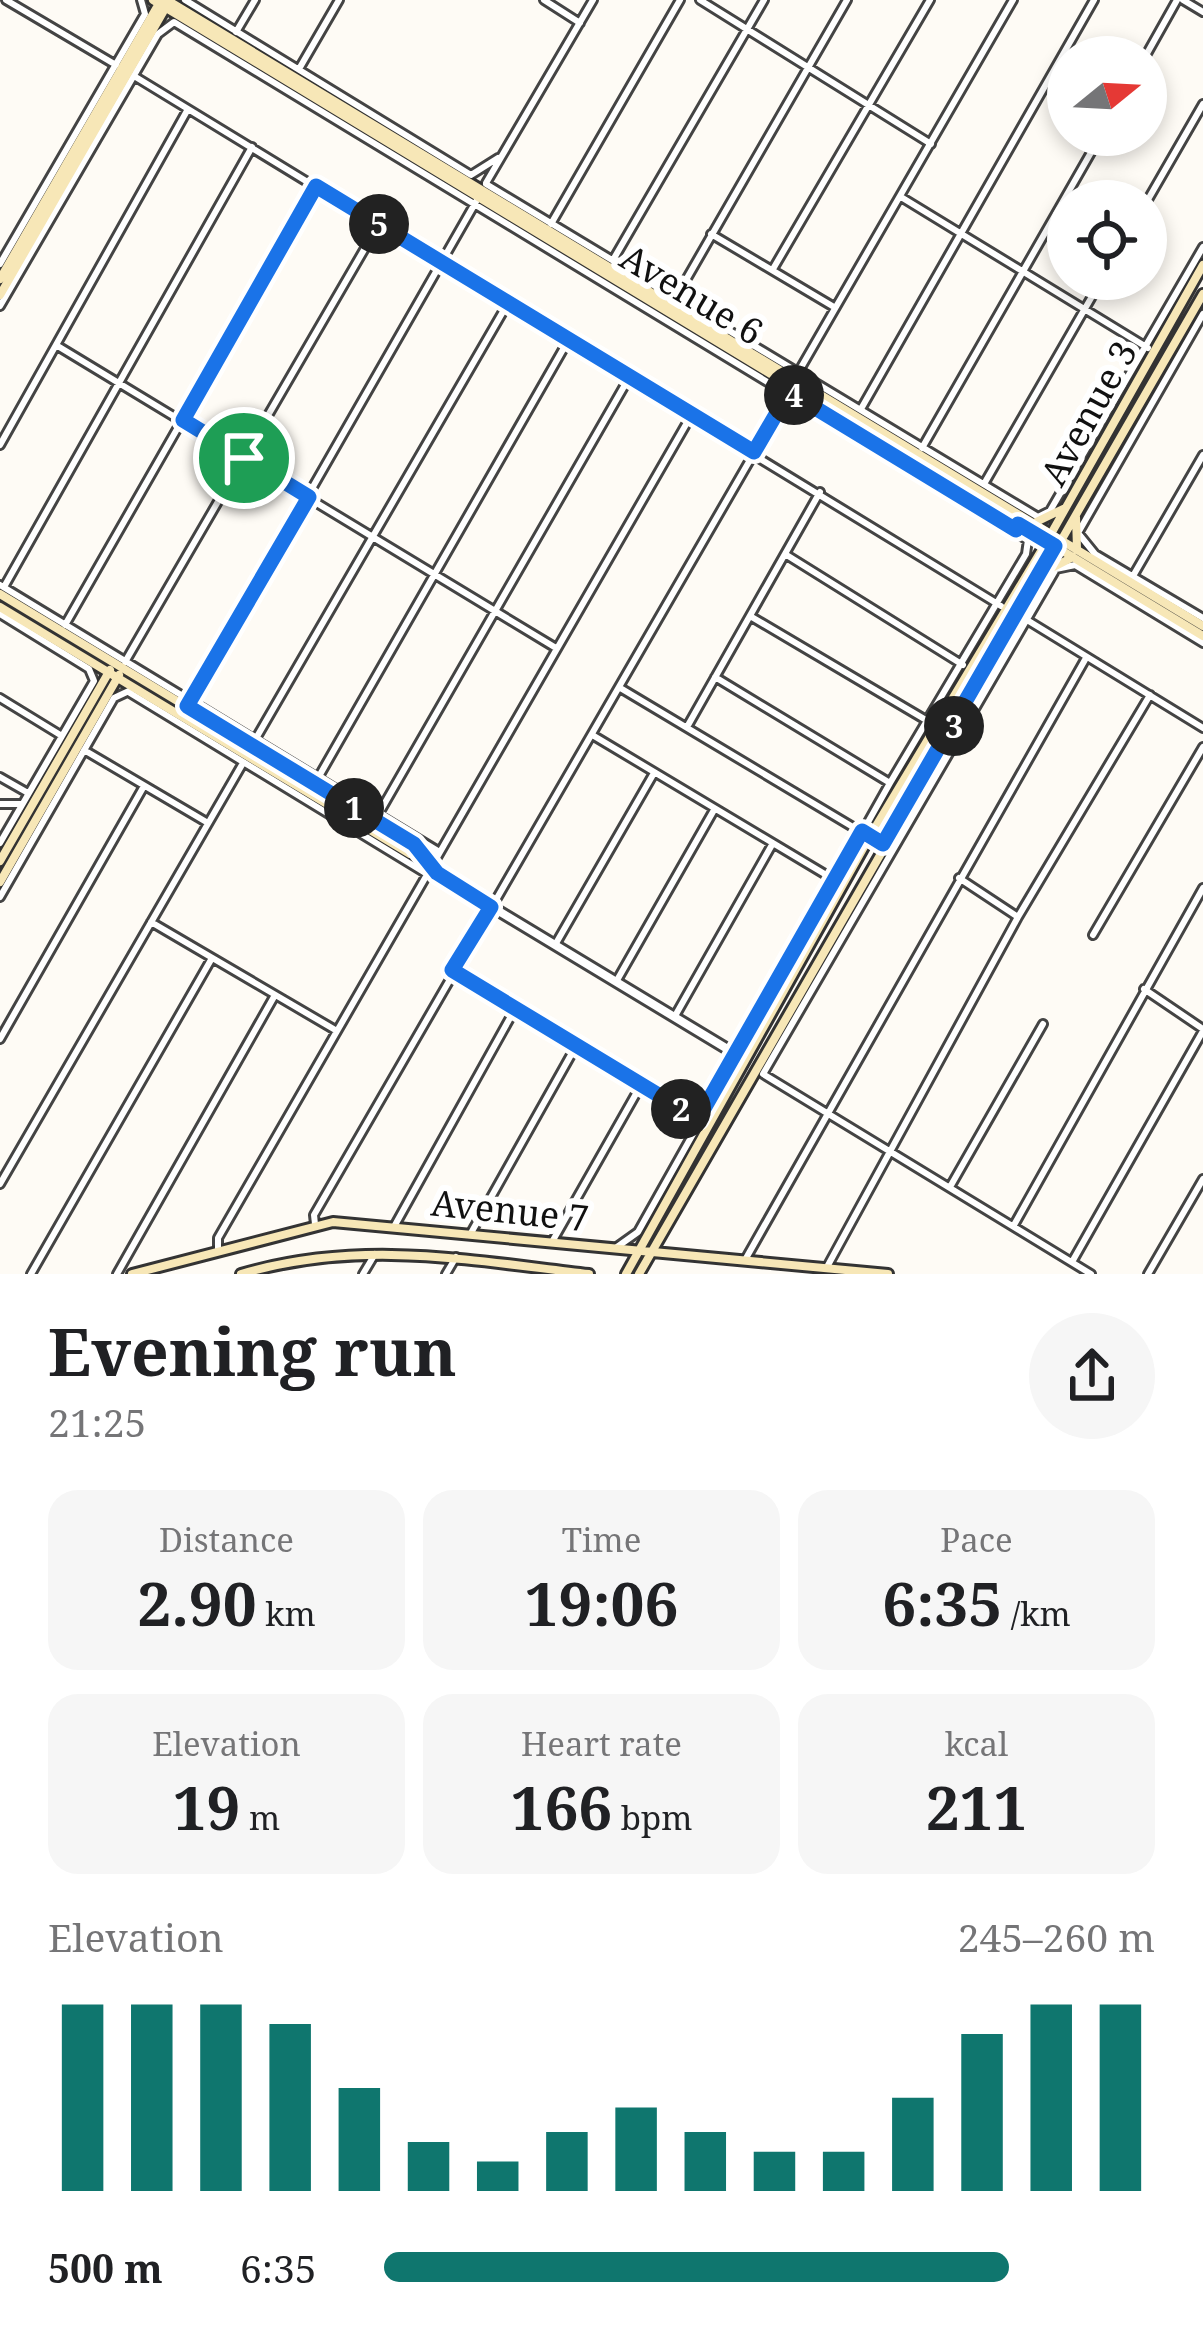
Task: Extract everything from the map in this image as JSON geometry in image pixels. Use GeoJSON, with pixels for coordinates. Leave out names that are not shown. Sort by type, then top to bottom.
{"type":"FeatureCollection","features":[{"type":"Feature","properties":{"kind":"main road","name":"Avenue 6"},"geometry":{"type":"LineString","coordinates":[[159,1],[185,12],[1076,554],[1203,639]]}},
{"type":"Feature","properties":{"kind":"main road"},"geometry":{"type":"LineString","coordinates":[[0,295],[151,25],[159,1]]}},
{"type":"Feature","properties":{"kind":"main road"},"geometry":{"type":"LineString","coordinates":[[0,278],[151,25],[185,12]]}},
{"type":"Feature","properties":{"kind":"main road","name":"Avenue 3"},"geometry":{"type":"LineString","coordinates":[[1079,506],[1150,350],[1203,265]]}},
{"type":"Feature","properties":{"kind":"main road","name":"Avenue 3"},"geometry":{"type":"LineString","coordinates":[[626,1274],[651,1218],[866,833],[1001,607],[1079,506],[1203,294]]}},
{"type":"Feature","properties":{"kind":"main road"},"geometry":{"type":"LineString","coordinates":[[1030,567],[1031,527],[1079,506]]}},
{"type":"Feature","properties":{"kind":"main road"},"geometry":{"type":"LineString","coordinates":[[1041,574],[1076,554],[1072,536],[1079,506]]}},
{"type":"Feature","properties":{"kind":"main road","name":"Avenue 3"},"geometry":{"type":"LineString","coordinates":[[639,1274],[883,844],[1023,617],[1053,540]]}},
{"type":"Feature","properties":{"kind":"main road","name":"Avenue 6"},"geometry":{"type":"LineString","coordinates":[[1090,563],[1201,619]]}},
{"type":"Feature","properties":{"kind":"main road"},"geometry":{"type":"LineString","coordinates":[[0,610],[118,669],[188,704],[414,844],[418,853],[410,854],[131,690],[118,669],[1,589]]}},
{"type":"Feature","properties":{"kind":"main road"},"geometry":{"type":"LineString","coordinates":[[0,881],[111,696],[118,669]]}},
{"type":"Feature","properties":{"kind":"main road"},"geometry":{"type":"LineString","coordinates":[[0,861],[118,669]]}},
{"type":"Feature","properties":{"kind":"main road","name":"Avenue 7"},"geometry":{"type":"LineString","coordinates":[[131,1274],[314,1224],[395,1225],[888,1274]]}},
{"type":"Feature","properties":{"kind":"main road","name":"Avenue 7"},"geometry":{"type":"LineString","coordinates":[[241,1274],[327,1253],[456,1257],[528,1271],[589,1274]]}},
{"type":"Feature","properties":{"kind":"street"},"geometry":{"type":"LineString","coordinates":[[6,0],[116,65]]}},
{"type":"Feature","properties":{"kind":"street"},"geometry":{"type":"LineString","coordinates":[[236,32],[255,0]]}},
{"type":"Feature","properties":{"kind":"street"},"geometry":{"type":"LineString","coordinates":[[299,69],[339,0]]}},
{"type":"Feature","properties":{"kind":"street"},"geometry":{"type":"LineString","coordinates":[[544,0],[580,23]]}},
{"type":"Feature","properties":{"kind":"street"},"geometry":{"type":"LineString","coordinates":[[439,852],[188,704],[593,0]]}},
{"type":"Feature","properties":{"kind":"street"},"geometry":{"type":"LineString","coordinates":[[551,224],[680,0]]}},
{"type":"Feature","properties":{"kind":"street"},"geometry":{"type":"LineString","coordinates":[[700,0],[931,144]]}},
{"type":"Feature","properties":{"kind":"street"},"geometry":{"type":"LineString","coordinates":[[613,260],[764,0]]}},
{"type":"Feature","properties":{"kind":"street"},"geometry":{"type":"LineString","coordinates":[[675,298],[847,0]]}},
{"type":"Feature","properties":{"kind":"street"},"geometry":{"type":"LineString","coordinates":[[772,269],[930,0]]}},
{"type":"Feature","properties":{"kind":"street"},"geometry":{"type":"LineString","coordinates":[[314,1224],[452,970],[622,688],[834,307],[1013,0]]}},
{"type":"Feature","properties":{"kind":"street"},"geometry":{"type":"LineString","coordinates":[[860,410],[1094,0]]}},
{"type":"Feature","properties":{"kind":"street"},"geometry":{"type":"LineString","coordinates":[[1158,36],[1180,0],[1203,12]]}},
{"type":"Feature","properties":{"kind":"street"},"geometry":{"type":"LineString","coordinates":[[0,306],[134,76],[151,25],[146,10],[159,1]]}},
{"type":"Feature","properties":{"kind":"street"},"geometry":{"type":"LineString","coordinates":[[185,12],[236,32],[471,175],[481,173],[505,152]]}},
{"type":"Feature","properties":{"kind":"street"},"geometry":{"type":"LineString","coordinates":[[0,264],[116,65],[151,25]]}},
{"type":"Feature","properties":{"kind":"street"},"geometry":{"type":"LineString","coordinates":[[134,76],[1001,607]]}},
{"type":"Feature","properties":{"kind":"street"},"geometry":{"type":"LineString","coordinates":[[1159,180],[1203,104]]}},
{"type":"Feature","properties":{"kind":"street"},"geometry":{"type":"LineString","coordinates":[[0,446],[188,110]]}},
{"type":"Feature","properties":{"kind":"street"},"geometry":{"type":"LineString","coordinates":[[252,147],[1,589],[65,625],[118,669],[379,224]]}},
{"type":"Feature","properties":{"kind":"street"},"geometry":{"type":"LineString","coordinates":[[922,448],[1089,156]]}},
{"type":"Feature","properties":{"kind":"street"},"geometry":{"type":"LineString","coordinates":[[65,625],[316,186]]}},
{"type":"Feature","properties":{"kind":"street"},"geometry":{"type":"LineString","coordinates":[[480,194],[551,224],[675,298],[794,382],[860,410],[984,485],[1020,520],[1028,540],[1001,607],[926,720],[740,1057],[698,1119],[651,1218],[614,1248]]}},
{"type":"Feature","properties":{"kind":"street"},"geometry":{"type":"LineString","coordinates":[[901,196],[1150,350]]}},
{"type":"Feature","properties":{"kind":"street"},"geometry":{"type":"LineString","coordinates":[[711,234],[834,307]]}},
{"type":"Feature","properties":{"kind":"street"},"geometry":{"type":"LineString","coordinates":[[1020,520],[1050,511],[1150,350],[1203,247]]}},
{"type":"Feature","properties":{"kind":"street"},"geometry":{"type":"LineString","coordinates":[[984,485],[1090,300]]}},
{"type":"Feature","properties":{"kind":"street"},"geometry":{"type":"LineString","coordinates":[[255,740],[508,303]]}},
{"type":"Feature","properties":{"kind":"street"},"geometry":{"type":"LineString","coordinates":[[1090,563],[1078,533],[1079,506],[1203,314]]}},
{"type":"Feature","properties":{"kind":"street"},"geometry":{"type":"LineString","coordinates":[[318,778],[569,339]]}},
{"type":"Feature","properties":{"kind":"street"},"geometry":{"type":"LineString","coordinates":[[56,345],[557,649]]}},
{"type":"Feature","properties":{"kind":"street"},"geometry":{"type":"LineString","coordinates":[[378,815],[630,376]]}},
{"type":"Feature","properties":{"kind":"street"},"geometry":{"type":"LineString","coordinates":[[218,1248],[218,1238],[692,414]]}},
{"type":"Feature","properties":{"kind":"street"},"geometry":{"type":"LineString","coordinates":[[1133,576],[1203,455]]}},
{"type":"Feature","properties":{"kind":"street"},"geometry":{"type":"LineString","coordinates":[[687,727],[820,492]]}},
{"type":"Feature","properties":{"kind":"street"},"geometry":{"type":"LineString","coordinates":[[785,554],[963,665]]}},
{"type":"Feature","properties":{"kind":"street"},"geometry":{"type":"LineString","coordinates":[[1091,1274],[763,1074],[1023,617],[1059,566],[1090,563],[1133,576],[1201,619],[1203,601]]}},
{"type":"Feature","properties":{"kind":"street"},"geometry":{"type":"LineString","coordinates":[[0,610],[92,673],[94,681],[0,843]]}},
{"type":"Feature","properties":{"kind":"street"},"geometry":{"type":"LineString","coordinates":[[750,616],[926,720]]}},
{"type":"Feature","properties":{"kind":"street"},"geometry":{"type":"LineString","coordinates":[[1023,617],[1203,728]]}},
{"type":"Feature","properties":{"kind":"street"},"geometry":{"type":"LineString","coordinates":[[744,1261],[1086,658]]}},
{"type":"Feature","properties":{"kind":"street"},"geometry":{"type":"LineString","coordinates":[[715,677],[890,783]]}},
{"type":"Feature","properties":{"kind":"street"},"geometry":{"type":"LineString","coordinates":[[622,688],[883,844]]}},
{"type":"Feature","properties":{"kind":"street"},"geometry":{"type":"LineString","coordinates":[[0,897],[111,696],[131,690],[243,763],[258,767],[740,1057]]}},
{"type":"Feature","properties":{"kind":"street"},"geometry":{"type":"LineString","coordinates":[[827,1268],[1018,917],[1150,695]]}},
{"type":"Feature","properties":{"kind":"street"},"geometry":{"type":"LineString","coordinates":[[0,698],[62,736]]}},
{"type":"Feature","properties":{"kind":"street"},"geometry":{"type":"LineString","coordinates":[[594,736],[835,880]]}},
{"type":"Feature","properties":{"kind":"street"},"geometry":{"type":"LineString","coordinates":[[1093,935],[1203,747]]}},
{"type":"Feature","properties":{"kind":"street"},"geometry":{"type":"LineString","coordinates":[[84,750],[208,823]]}},
{"type":"Feature","properties":{"kind":"street"},"geometry":{"type":"LineString","coordinates":[[0,1184],[243,763]]}},
{"type":"Feature","properties":{"kind":"street"},"geometry":{"type":"LineString","coordinates":[[555,945],[654,773]]}},
{"type":"Feature","properties":{"kind":"street"},"geometry":{"type":"LineString","coordinates":[[0,777],[28,794]]}},
{"type":"Feature","properties":{"kind":"street"},"geometry":{"type":"LineString","coordinates":[[0,1039],[145,786]]}},
{"type":"Feature","properties":{"kind":"street"},"geometry":{"type":"LineString","coordinates":[[0,804],[22,804]]}},
{"type":"Feature","properties":{"kind":"street"},"geometry":{"type":"LineString","coordinates":[[616,982],[714,810]]}},
{"type":"Feature","properties":{"kind":"street"},"geometry":{"type":"LineString","coordinates":[[675,1016],[772,843]]}},
{"type":"Feature","properties":{"kind":"street"},"geometry":{"type":"LineString","coordinates":[[418,853],[429,870]]}},
{"type":"Feature","properties":{"kind":"street"},"geometry":{"type":"LineString","coordinates":[[959,878],[1018,917]]}},
{"type":"Feature","properties":{"kind":"street"},"geometry":{"type":"LineString","coordinates":[[1013,1225],[1203,888]]}},
{"type":"Feature","properties":{"kind":"street"},"geometry":{"type":"LineString","coordinates":[[151,922],[337,1030]]}},
{"type":"Feature","properties":{"kind":"street"},"geometry":{"type":"LineString","coordinates":[[31,1274],[212,958]]}},
{"type":"Feature","properties":{"kind":"street"},"geometry":{"type":"LineString","coordinates":[[452,970],[698,1119]]}},
{"type":"Feature","properties":{"kind":"street"},"geometry":{"type":"LineString","coordinates":[[1072,1262],[1203,1030],[1144,989]]}},
{"type":"Feature","properties":{"kind":"street"},"geometry":{"type":"LineString","coordinates":[[117,1274],[275,995]]}},
{"type":"Feature","properties":{"kind":"street"},"geometry":{"type":"LineString","coordinates":[[395,1225],[515,1009]]}},
{"type":"Feature","properties":{"kind":"street"},"geometry":{"type":"LineString","coordinates":[[950,1186],[1043,1024]]}},
{"type":"Feature","properties":{"kind":"street"},"geometry":{"type":"LineString","coordinates":[[471,1233],[576,1046]]}},
{"type":"Feature","properties":{"kind":"street"},"geometry":{"type":"LineString","coordinates":[[551,1242],[641,1085]]}},
{"type":"Feature","properties":{"kind":"street"},"geometry":{"type":"LineString","coordinates":[[1148,1274],[1203,1179]]}},
{"type":"Feature","properties":{"kind":"street"},"geometry":{"type":"LineString","coordinates":[[363,1274],[375,1254]]}},
{"type":"Feature","properties":{"kind":"street"},"geometry":{"type":"LineString","coordinates":[[446,1274],[456,1257]]}},
{"type":"Feature","properties":{"kind":"street"},"geometry":{"type":"LineString","coordinates":[[281,1274],[284,1262]]}},
{"type":"Feature","properties":{"kind":"route"},"geometry":{"type":"LineString","coordinates":[[316,186],[754,452],[789,392],[1016,530],[1018,524],[1055,546],[883,844],[862,831],[698,1119],[452,970],[491,907],[437,873],[414,844],[187,706],[309,497],[244,458],[183,420],[316,186]]}}]}
